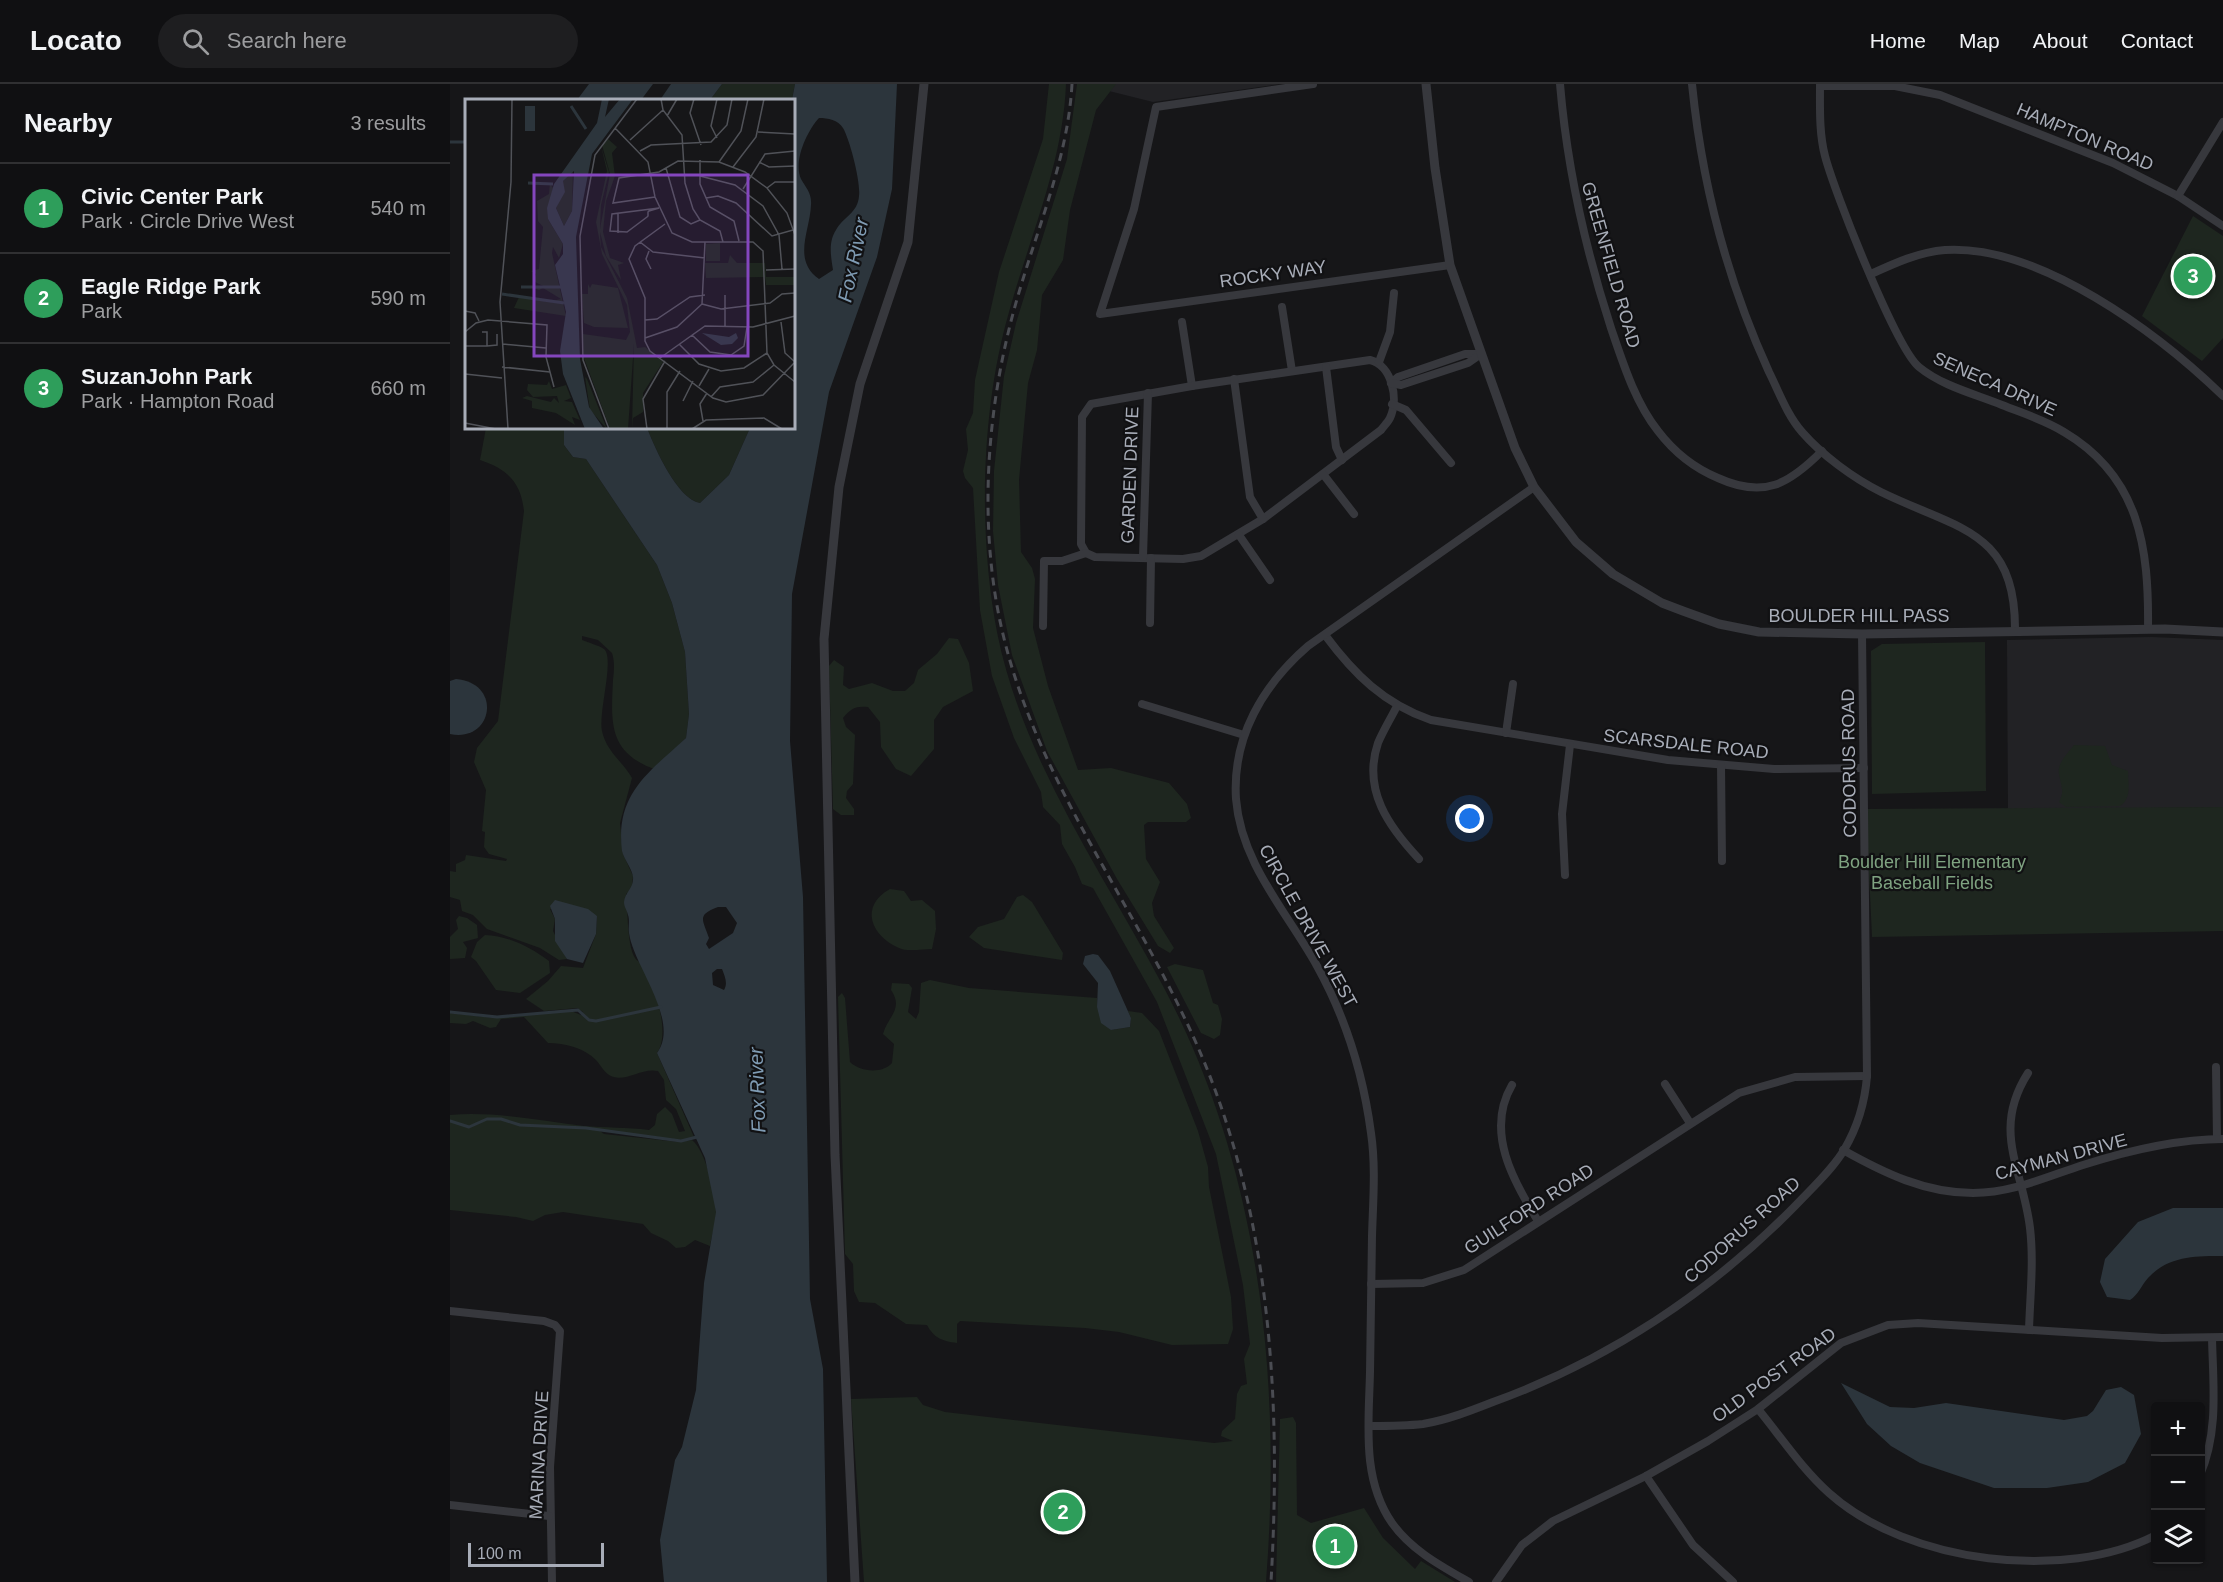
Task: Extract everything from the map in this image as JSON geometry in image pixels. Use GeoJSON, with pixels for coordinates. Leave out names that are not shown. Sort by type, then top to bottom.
{"type":"FeatureCollection","features":[{"type":"Feature","properties":{"kind":"street"},"geometry":{"type":"LineString","coordinates":[[855,1582],[849,1493],[835,1155],[824,639],[839,487],[860,384],[908,243],[924,84]]}},
{"type":"Feature","properties":{"kind":"street","name":"ROCKY WAY"},"geometry":{"type":"LineString","coordinates":[[1313,84],[1156,107],[1134,209],[1100,314],[1450,265]]}},
{"type":"Feature","properties":{"kind":"street","name":"BOULDER HILL PASS"},"geometry":{"type":"LineString","coordinates":[[1426,84],[1435,168],[1450,265],[1515,448],[1534,487],[1576,542],[1613,574],[1662,603],[1719,624],[1759,632],[1862,634],[2148,629],[2223,632]]}},
{"type":"Feature","properties":{"kind":"street","name":"GREENFIELD ROAD"},"geometry":{"type":"LineString","coordinates":[[1560,84],[1571,176],[1586,245],[1623,363],[1657,430],[1678,453],[1701,470],[1724,481],[1751,488],[1771,486],[1798,475],[1822,451]]}},
{"type":"Feature","properties":{"kind":"street"},"geometry":{"type":"LineString","coordinates":[[1692,84],[1699,143],[1720,243],[1763,358],[1787,409],[1802,432],[1822,451],[1880,492],[1964,528],[1988,545],[2005,567],[2014,606],[2014,631]]}},
{"type":"Feature","properties":{"kind":"street","name":"HAMPTON ROAD"},"geometry":{"type":"LineString","coordinates":[[1820,85],[1896,86],[1940,94],[2114,162],[2178,196],[2223,226]]}},
{"type":"Feature","properties":{"kind":"street","name":"SENECA DRIVE"},"geometry":{"type":"LineString","coordinates":[[1820,85],[1821,136],[1836,193],[1905,349],[1920,368],[1937,379],[2063,431],[2083,444],[2112,474],[2131,504],[2143,538],[2148,629]]}},
{"type":"Feature","properties":{"kind":"street"},"geometry":{"type":"LineString","coordinates":[[2178,196],[2223,122]]}},
{"type":"Feature","properties":{"kind":"street"},"geometry":{"type":"LineString","coordinates":[[1871,274],[1910,258],[1939,251],[1976,251],[2012,259],[2065,282],[2152,333],[2223,396]]}},
{"type":"Feature","properties":{"kind":"street"},"geometry":{"type":"LineString","coordinates":[[1379,362],[1390,332],[1394,292]]}},
{"type":"Feature","properties":{"kind":"street"},"geometry":{"type":"LineString","coordinates":[[1282,306],[1292,371]]}},
{"type":"Feature","properties":{"kind":"street"},"geometry":{"type":"LineString","coordinates":[[1182,322],[1192,386]]}},
{"type":"Feature","properties":{"kind":"street"},"geometry":{"type":"LineString","coordinates":[[1391,383],[1398,377],[1465,354],[1481,354]]}},
{"type":"Feature","properties":{"kind":"street","name":"GARDEN DRIVE"},"geometry":{"type":"LineString","coordinates":[[1370,360],[1379,362],[1390,374],[1392,404],[1391,417],[1381,430],[1239,535],[1201,556],[1183,559],[1095,557],[1086,553],[1081,543],[1082,417],[1087,407],[1096,401],[1370,360]]}},
{"type":"Feature","properties":{"kind":"street"},"geometry":{"type":"LineString","coordinates":[[1326,367],[1336,447],[1342,460]]}},
{"type":"Feature","properties":{"kind":"street"},"geometry":{"type":"LineString","coordinates":[[1234,380],[1250,497],[1263,519]]}},
{"type":"Feature","properties":{"kind":"street","name":"GARDEN DRIVE"},"geometry":{"type":"LineString","coordinates":[[1148,393],[1149,623]]}},
{"type":"Feature","properties":{"kind":"street"},"geometry":{"type":"LineString","coordinates":[[1392,404],[1406,410],[1451,463]]}},
{"type":"Feature","properties":{"kind":"street"},"geometry":{"type":"LineString","coordinates":[[1323,474],[1354,514]]}},
{"type":"Feature","properties":{"kind":"street","name":"CIRCLE DRIVE WEST"},"geometry":{"type":"LineString","coordinates":[[1470,1582],[1424,1555],[1406,1540],[1391,1522],[1372,1477],[1369,1426],[1373,1166],[1366,1095],[1358,1062],[1335,1000],[1253,862],[1244,839],[1236,797],[1236,774],[1244,735],[1260,699],[1276,676],[1308,646],[1534,487]]}},
{"type":"Feature","properties":{"kind":"street"},"geometry":{"type":"LineString","coordinates":[[1239,535],[1270,580]]}},
{"type":"Feature","properties":{"kind":"street","name":"GARDEN DRIVE"},"geometry":{"type":"LineString","coordinates":[[1043,626],[1044,561],[1062,561],[1086,553]]}},
{"type":"Feature","properties":{"kind":"street","name":"CODORUS ROAD"},"geometry":{"type":"LineString","coordinates":[[1369,1426],[1424,1424],[1459,1415],[1551,1378],[1630,1337],[1680,1305],[1739,1257],[1787,1213],[1843,1150],[1859,1115],[1867,1076],[1862,634]]}},
{"type":"Feature","properties":{"kind":"street","name":"SCARSDALE ROAD"},"geometry":{"type":"LineString","coordinates":[[1325,635],[1360,679],[1397,706],[1431,720],[1668,760],[1774,769],[1864,768]]}},
{"type":"Feature","properties":{"kind":"street"},"geometry":{"type":"LineString","coordinates":[[1506,733],[1513,684]]}},
{"type":"Feature","properties":{"kind":"street"},"geometry":{"type":"LineString","coordinates":[[1142,704],[1244,735]]}},
{"type":"Feature","properties":{"kind":"street"},"geometry":{"type":"LineString","coordinates":[[1397,706],[1378,743],[1375,776],[1379,804],[1386,821],[1419,859]]}},
{"type":"Feature","properties":{"kind":"street"},"geometry":{"type":"LineString","coordinates":[[1564,875],[1562,814],[1570,745]]}},
{"type":"Feature","properties":{"kind":"street"},"geometry":{"type":"LineString","coordinates":[[1721,765],[1722,861]]}},
{"type":"Feature","properties":{"kind":"street"},"geometry":{"type":"LineString","coordinates":[[2216,1067],[2220,1139]]}},
{"type":"Feature","properties":{"kind":"street"},"geometry":{"type":"LineString","coordinates":[[2028,1073],[2017,1090],[2010,1108],[2010,1135],[2020,1187],[2028,1213],[2032,1245],[2029,1330]]}},
{"type":"Feature","properties":{"kind":"street","name":"GUILFORD ROAD"},"geometry":{"type":"LineString","coordinates":[[1371,1284],[1422,1283],[1443,1278],[1478,1261],[1739,1093],[1773,1081],[1805,1076],[1867,1076]]}},
{"type":"Feature","properties":{"kind":"street"},"geometry":{"type":"LineString","coordinates":[[1665,1084],[1690,1123]]}},
{"type":"Feature","properties":{"kind":"street"},"geometry":{"type":"LineString","coordinates":[[1512,1085],[1503,1101],[1501,1118],[1506,1160],[1512,1178],[1538,1221]]}},
{"type":"Feature","properties":{"kind":"street","name":"CAYMAN DRIVE"},"geometry":{"type":"LineString","coordinates":[[1843,1150],[1881,1171],[1926,1187],[1973,1193],[2020,1187],[2084,1165],[2166,1145],[2220,1139]]}},
{"type":"Feature","properties":{"kind":"street","name":"MARINA DRIVE"},"geometry":{"type":"LineString","coordinates":[[450,1311],[544,1321],[555,1325],[560,1330],[549,1516],[552,1582]]}},
{"type":"Feature","properties":{"kind":"street","name":"OLD POST ROAD"},"geometry":{"type":"LineString","coordinates":[[1496,1582],[1522,1545],[1553,1521],[1646,1476],[1758,1408],[1841,1343],[1863,1332],[1888,1325],[1918,1323],[2029,1330],[2223,1337]]}},
{"type":"Feature","properties":{"kind":"street"},"geometry":{"type":"LineString","coordinates":[[2205,1463],[2213,1425],[2212,1338]]}},
{"type":"Feature","properties":{"kind":"street"},"geometry":{"type":"LineString","coordinates":[[1758,1408],[1827,1492],[1864,1521],[1935,1557]]}},
{"type":"Feature","properties":{"kind":"street"},"geometry":{"type":"LineString","coordinates":[[1646,1476],[1693,1545],[1733,1582]]}},
{"type":"Feature","properties":{"kind":"street"},"geometry":{"type":"LineString","coordinates":[[450,1505],[549,1516]]}},
{"type":"Feature","properties":{"kind":"street"},"geometry":{"type":"LineString","coordinates":[[2119,1560],[2151,1538]]}},
{"type":"Feature","properties":{"kind":"shaded area"},"geometry":{"type":"Polygon","coordinates":[[[1105,84],[1281,84],[1153,102],[1105,90],[1105,84]]]}},
{"type":"Feature","properties":{"kind":"shaded area"},"geometry":{"type":"Polygon","coordinates":[[[2151,637],[2223,640],[2223,807],[2008,810],[2007,640],[2151,637]]]}},
{"type":"Feature","properties":{"kind":"green space"},"geometry":{"type":"Polygon","coordinates":[[[722,84],[795,84],[792,99],[711,99],[722,84]]]}},
{"type":"Feature","properties":{"kind":"green space"},"geometry":{"type":"Polygon","coordinates":[[[1049,84],[1066,84],[1059,142],[1009,312],[993,389],[988,430],[985,513],[991,594],[997,632],[1009,679],[1025,725],[1067,814],[1163,986],[1196,1055],[1222,1127],[1242,1201],[1257,1276],[1266,1352],[1270,1429],[1270,1506],[1266,1582],[864,1582],[851,1399],[917,1397],[923,1405],[945,1412],[1214,1443],[1233,1441],[1221,1436],[1222,1431],[1235,1419],[1237,1394],[1241,1386],[1247,1384],[1244,1359],[1250,1344],[1243,1285],[1216,1154],[1157,1002],[1093,888],[1082,884],[1062,844],[1060,825],[1043,807],[1041,792],[1014,738],[992,676],[980,610],[973,488],[965,478],[963,471],[968,450],[966,429],[973,413],[975,380],[999,272],[1043,139],[1049,84]]]}},
{"type":"Feature","properties":{"kind":"green space"},"geometry":{"type":"Polygon","coordinates":[[[1077,84],[1116,84],[1096,110],[1070,210],[1063,260],[1042,295],[1037,350],[1028,383],[1019,480],[1021,552],[1032,568],[1035,579],[1033,628],[1048,686],[1078,770],[1111,768],[1169,783],[1187,804],[1191,818],[1186,822],[1148,822],[1144,825],[1146,859],[1160,882],[1152,903],[1154,916],[1174,948],[1170,953],[1158,946],[1117,879],[1047,751],[1012,655],[998,585],[993,531],[994,471],[1004,376],[1016,323],[1067,159],[1077,84]]]}},
{"type":"Feature","properties":{"kind":"green space"},"geometry":{"type":"Polygon","coordinates":[[[2193,216],[2223,236],[2223,338],[2202,361],[2142,316],[2193,216]]]}},
{"type":"Feature","properties":{"kind":"green space"},"geometry":{"type":"Polygon","coordinates":[[[486,429],[564,429],[564,445],[573,457],[586,459],[657,565],[672,603],[685,652],[689,714],[686,738],[654,769],[628,754],[616,734],[612,709],[614,660],[612,653],[598,640],[582,636],[582,640],[604,649],[607,654],[602,731],[611,750],[632,778],[620,823],[623,854],[633,876],[632,889],[626,894],[630,945],[635,958],[647,973],[660,1009],[662,1034],[661,1045],[657,1053],[694,1137],[682,1140],[600,1131],[604,1134],[679,1142],[692,1140],[706,1163],[716,1204],[715,1225],[710,1246],[695,1240],[685,1247],[676,1248],[668,1241],[651,1233],[643,1224],[563,1212],[545,1215],[533,1221],[450,1210],[450,1115],[501,1115],[584,1126],[649,1130],[655,1125],[657,1114],[665,1107],[672,1114],[679,1132],[685,1131],[676,1109],[666,1100],[664,1080],[658,1071],[645,1071],[621,1078],[609,1075],[586,1052],[567,1045],[548,1043],[524,1017],[501,1019],[496,1027],[490,1028],[473,1021],[466,1024],[450,1023],[450,1013],[494,1018],[571,1011],[581,1015],[583,1012],[577,1008],[544,1011],[526,999],[548,981],[561,966],[583,968],[596,934],[597,916],[550,909],[555,919],[553,931],[567,959],[559,960],[540,948],[487,929],[473,915],[462,911],[460,900],[450,897],[450,871],[456,872],[456,864],[465,860],[466,855],[506,861],[507,859],[489,854],[484,847],[485,832],[482,831],[486,790],[474,762],[477,748],[498,721],[524,511],[520,492],[511,478],[498,468],[480,460],[486,429]]]}},
{"type":"Feature","properties":{"kind":"green space"},"geometry":{"type":"Polygon","coordinates":[[[647,429],[750,429],[729,475],[700,503],[691,499],[675,483],[647,429]]]}},
{"type":"Feature","properties":{"kind":"green space"},"geometry":{"type":"Polygon","coordinates":[[[949,638],[958,639],[969,663],[973,691],[943,707],[934,720],[934,749],[911,776],[896,769],[881,747],[880,722],[868,707],[854,708],[843,718],[846,727],[855,735],[853,784],[847,791],[846,798],[854,809],[854,815],[841,815],[833,809],[829,666],[834,660],[844,667],[843,685],[849,689],[872,683],[893,691],[905,691],[914,683],[918,670],[937,654],[949,638]]]}},
{"type":"Feature","properties":{"kind":"green space"},"geometry":{"type":"Polygon","coordinates":[[[1985,642],[1986,791],[1872,794],[1871,651],[1882,644],[1985,642]]]}},
{"type":"Feature","properties":{"kind":"green space"},"geometry":{"type":"Polygon","coordinates":[[[2074,745],[2105,746],[2112,765],[2128,771],[2128,795],[2124,803],[2120,806],[2066,807],[2059,802],[2062,791],[2060,766],[2074,745]]]}},
{"type":"Feature","properties":{"kind":"green space","name":"Boulder Hill Elementary Baseball Fields"},"geometry":{"type":"Polygon","coordinates":[[[2223,807],[2223,931],[1872,937],[1866,809],[2223,807]]]}},
{"type":"Feature","properties":{"kind":"green space"},"geometry":{"type":"Polygon","coordinates":[[[890,889],[904,891],[911,901],[922,900],[935,911],[936,929],[932,949],[899,948],[889,943],[876,929],[872,920],[874,904],[890,889]]]}},
{"type":"Feature","properties":{"kind":"green space"},"geometry":{"type":"Polygon","coordinates":[[[1023,895],[1032,902],[1063,953],[1062,960],[984,948],[969,937],[978,927],[1004,919],[1017,897],[1023,895]]]}},
{"type":"Feature","properties":{"kind":"green space"},"geometry":{"type":"Polygon","coordinates":[[[459,916],[477,925],[478,938],[463,942],[467,948],[465,958],[450,959],[450,937],[458,929],[456,920],[459,916]]]}},
{"type":"Feature","properties":{"kind":"green space"},"geometry":{"type":"Polygon","coordinates":[[[485,935],[511,940],[534,951],[549,961],[550,973],[520,993],[496,990],[471,957],[477,942],[485,935]]]}},
{"type":"Feature","properties":{"kind":"green space"},"geometry":{"type":"Polygon","coordinates":[[[1175,964],[1203,970],[1213,1003],[1218,1005],[1222,1019],[1220,1035],[1214,1039],[1201,1033],[1167,967],[1175,964]]]}},
{"type":"Feature","properties":{"kind":"green space"},"geometry":{"type":"Polygon","coordinates":[[[930,980],[969,988],[1097,998],[1097,1007],[1111,1030],[1130,1027],[1131,1018],[1128,1011],[1142,1013],[1159,1031],[1198,1131],[1208,1167],[1209,1187],[1231,1297],[1233,1329],[1228,1344],[1172,1345],[1119,1332],[1085,1328],[960,1321],[957,1324],[957,1343],[939,1338],[927,1325],[906,1324],[875,1303],[859,1302],[854,1291],[853,1264],[845,1254],[838,997],[842,993],[845,998],[850,1062],[865,1070],[883,1069],[892,1063],[894,1044],[883,1034],[896,1008],[895,997],[891,990],[892,983],[909,984],[912,988],[908,1012],[916,1019],[919,1012],[921,983],[930,980]]]}},
{"type":"Feature","properties":{"kind":"green space"},"geometry":{"type":"Polygon","coordinates":[[[1293,1417],[1296,1423],[1297,1515],[1311,1523],[1364,1508],[1383,1538],[1415,1569],[1421,1561],[1455,1582],[1276,1582],[1280,1419],[1293,1417]]]}},
{"type":"Feature","properties":{"kind":"water"},"geometry":{"type":"Polygon","coordinates":[[[589,84],[653,84],[642,99],[578,99],[589,84]]]}},
{"type":"Feature","properties":{"kind":"water"},"geometry":{"type":"Polygon","coordinates":[[[671,84],[722,84],[711,99],[661,99],[671,84]]]}},
{"type":"Feature","properties":{"kind":"water","name":"Fox River"},"geometry":{"type":"Polygon","coordinates":[[[795,84],[897,84],[892,189],[877,257],[829,392],[792,594],[790,741],[803,897],[810,1299],[823,1369],[827,1582],[664,1582],[660,1540],[675,1460],[682,1447],[696,1390],[704,1283],[716,1212],[705,1158],[657,1053],[663,1040],[663,1025],[660,1009],[638,961],[629,933],[629,917],[624,902],[633,877],[622,851],[621,831],[629,799],[637,786],[686,738],[689,714],[685,652],[672,603],[657,565],[586,459],[573,457],[564,445],[564,429],[647,429],[675,483],[691,499],[700,503],[729,475],[750,429],[795,429],[795,99],[792,99],[795,84]],[[819,118],[810,130],[802,147],[799,164],[801,179],[811,197],[804,254],[806,263],[819,279],[833,270],[831,250],[833,235],[856,207],[859,190],[849,142],[843,128],[826,118],[819,118]],[[718,907],[706,913],[703,919],[709,938],[706,944],[709,949],[733,933],[737,923],[726,907],[718,907]],[[717,969],[712,973],[713,985],[724,990],[725,977],[722,969],[717,969]]]}},
{"type":"Feature","properties":{"kind":"water"},"geometry":{"type":"Polygon","coordinates":[[[456,679],[471,683],[481,691],[486,701],[487,711],[483,722],[476,730],[465,734],[450,734],[450,681],[456,679]]]}},
{"type":"Feature","properties":{"kind":"water"},"geometry":{"type":"Polygon","coordinates":[[[555,900],[588,909],[597,916],[596,934],[583,963],[567,959],[555,941],[555,919],[550,906],[555,900]]]}},
{"type":"Feature","properties":{"kind":"water"},"geometry":{"type":"Polygon","coordinates":[[[1098,955],[1110,971],[1131,1018],[1130,1027],[1111,1030],[1101,1023],[1097,1007],[1098,983],[1083,964],[1085,956],[1098,955]]]}},
{"type":"Feature","properties":{"kind":"water"},"geometry":{"type":"Polygon","coordinates":[[[2173,1208],[2223,1208],[2223,1256],[2192,1257],[2173,1261],[2148,1278],[2130,1300],[2107,1297],[2100,1282],[2105,1259],[2138,1222],[2173,1208]]]}},
{"type":"Feature","properties":{"kind":"water"},"geometry":{"type":"Polygon","coordinates":[[[1841,1383],[1890,1407],[1914,1408],[1946,1403],[2064,1420],[2087,1416],[2093,1411],[2106,1390],[2121,1387],[2134,1395],[2141,1434],[2125,1463],[2088,1482],[2047,1488],[1994,1488],[1920,1463],[1891,1446],[1867,1424],[1841,1383]]]}},
{"type":"Feature","properties":{"kind":"waterway"},"geometry":{"type":"LineString","coordinates":[[450,142],[465,142]]}},
{"type":"Feature","properties":{"kind":"waterway"},"geometry":{"type":"LineString","coordinates":[[450,1012],[497,1017],[578,1010],[589,1020],[596,1021],[661,1007]]}},
{"type":"Feature","properties":{"kind":"waterway"},"geometry":{"type":"LineString","coordinates":[[450,1121],[469,1127],[487,1119],[501,1119],[520,1125],[586,1128],[681,1141],[697,1137]]}},
{"type":"Feature","properties":{"kind":"railway"},"geometry":{"type":"LineString","coordinates":[[1072,84],[1059,163],[1020,289],[1001,365],[995,404],[990,443],[988,522],[996,600],[1009,658],[1050,766],[1186,1021],[1214,1088],[1236,1156],[1253,1225],[1264,1296],[1271,1367],[1274,1438],[1271,1582]]}},
{"type":"Feature","properties":{"kind":"place","name":"SuzanJohn Park"},"geometry":{"type":"Point","coordinates":[2193,276]}},
{"type":"Feature","properties":{"kind":"place","name":"Eagle Ridge Park"},"geometry":{"type":"Point","coordinates":[1063,1512]}},
{"type":"Feature","properties":{"kind":"place","name":"Civic Center Park"},"geometry":{"type":"Point","coordinates":[1335,1546]}}]}
